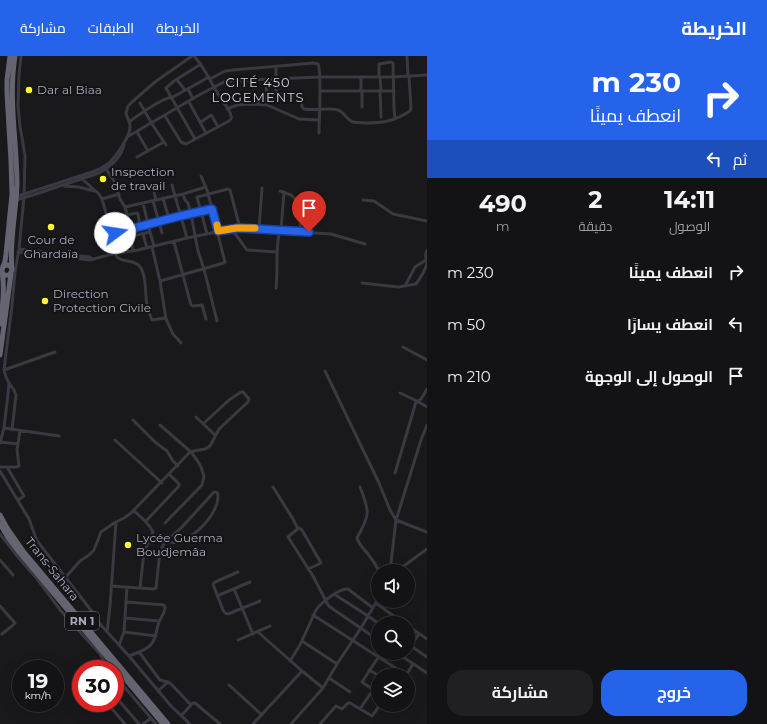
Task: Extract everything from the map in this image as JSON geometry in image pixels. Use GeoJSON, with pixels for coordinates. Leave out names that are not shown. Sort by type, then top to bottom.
{"type":"FeatureCollection","features":[{"type":"Feature","properties":{"kind":"highway"},"geometry":{"type":"LineString","coordinates":[[0,324],[4,289],[2,270],[5,261],[14,199],[7,93],[10,56]]}},
{"type":"Feature","properties":{"kind":"highway"},"geometry":{"type":"LineString","coordinates":[[0,355],[8,289],[12,272],[11,256],[16,172],[12,96],[15,56]]}},
{"type":"Feature","properties":{"kind":"highway"},"geometry":{"type":"LineString","coordinates":[[2,270],[6,265],[9,266],[12,272]]}},
{"type":"Feature","properties":{"kind":"highway"},"geometry":{"type":"LineString","coordinates":[[2,270],[4,275],[7,276],[12,272]]}},
{"type":"Feature","properties":{"kind":"highway","name":"Trans-Sahara"},"geometry":{"type":"LineString","coordinates":[[0,515],[23,551],[167,723]]}},
{"type":"Feature","properties":{"kind":"highway","name":"Trans-Sahara"},"geometry":{"type":"LineString","coordinates":[[0,524],[19,552],[167,723]]}},
{"type":"Feature","properties":{"kind":"street"},"geometry":{"type":"LineString","coordinates":[[12,430],[16,395],[6,377],[4,370],[12,306],[12,272],[18,251],[24,196],[25,156],[19,122],[18,106],[21,56]]}},
{"type":"Feature","properties":{"kind":"street"},"geometry":{"type":"LineString","coordinates":[[24,196],[99,173],[117,160],[121,154],[130,128],[126,113],[128,106],[155,82],[193,56],[201,64],[210,78],[231,119],[229,122],[187,144],[183,143],[165,116]]}},
{"type":"Feature","properties":{"kind":"street"},"geometry":{"type":"LineString","coordinates":[[276,66],[275,78],[277,94],[299,95],[301,97],[303,109],[334,109],[339,110],[350,121],[378,123],[388,122],[410,111],[407,56]]}},
{"type":"Feature","properties":{"kind":"street"},"geometry":{"type":"LineString","coordinates":[[381,117],[380,77],[378,64],[391,62],[394,64],[395,119]]}},
{"type":"Feature","properties":{"kind":"street"},"geometry":{"type":"LineString","coordinates":[[129,122],[158,103],[228,71],[316,63],[319,64],[320,77],[319,133]]}},
{"type":"Feature","properties":{"kind":"street"},"geometry":{"type":"LineString","coordinates":[[195,139],[166,88],[201,64]]}},
{"type":"Feature","properties":{"kind":"street"},"geometry":{"type":"LineString","coordinates":[[127,138],[225,81],[275,78],[361,78],[427,75]]}},
{"type":"Feature","properties":{"kind":"street"},"geometry":{"type":"LineString","coordinates":[[361,78],[362,108]]}},
{"type":"Feature","properties":{"kind":"street"},"geometry":{"type":"LineString","coordinates":[[266,79],[267,105]]}},
{"type":"Feature","properties":{"kind":"street"},"geometry":{"type":"LineString","coordinates":[[177,80],[193,99]]}},
{"type":"Feature","properties":{"kind":"street"},"geometry":{"type":"LineString","coordinates":[[320,91],[394,90]]}},
{"type":"Feature","properties":{"kind":"street"},"geometry":{"type":"LineString","coordinates":[[189,102],[206,133]]}},
{"type":"Feature","properties":{"kind":"street"},"geometry":{"type":"LineString","coordinates":[[137,157],[165,143],[140,103]]}},
{"type":"Feature","properties":{"kind":"street"},"geometry":{"type":"LineString","coordinates":[[227,109],[237,105],[267,105],[299,119],[319,120]]}},
{"type":"Feature","properties":{"kind":"street"},"geometry":{"type":"LineString","coordinates":[[201,122],[211,115],[218,127]]}},
{"type":"Feature","properties":{"kind":"street"},"geometry":{"type":"LineString","coordinates":[[137,132],[148,151]]}},
{"type":"Feature","properties":{"kind":"street"},"geometry":{"type":"LineString","coordinates":[[14,199],[81,178],[103,167],[113,158],[124,144]]}},
{"type":"Feature","properties":{"kind":"street"},"geometry":{"type":"LineString","coordinates":[[106,169],[114,181],[125,207],[131,230]]}},
{"type":"Feature","properties":{"kind":"street"},"geometry":{"type":"LineString","coordinates":[[160,281],[224,264],[225,262],[218,231],[202,176]]}},
{"type":"Feature","properties":{"kind":"street"},"geometry":{"type":"LineString","coordinates":[[81,178],[99,194],[102,199],[112,234],[113,254]]}},
{"type":"Feature","properties":{"kind":"street"},"geometry":{"type":"LineString","coordinates":[[172,185],[187,238]]}},
{"type":"Feature","properties":{"kind":"street"},"geometry":{"type":"LineString","coordinates":[[58,186],[79,187],[95,191]]}},
{"type":"Feature","properties":{"kind":"street"},"geometry":{"type":"LineString","coordinates":[[125,207],[183,194],[206,187]]}},
{"type":"Feature","properties":{"kind":"street"},"geometry":{"type":"LineString","coordinates":[[153,188],[162,233]]}},
{"type":"Feature","properties":{"kind":"street"},"geometry":{"type":"LineString","coordinates":[[259,229],[262,188]]}},
{"type":"Feature","properties":{"kind":"street"},"geometry":{"type":"LineString","coordinates":[[207,234],[197,197],[230,189],[240,228]]}},
{"type":"Feature","properties":{"kind":"street"},"geometry":{"type":"LineString","coordinates":[[280,191],[291,195],[301,205],[300,231]]}},
{"type":"Feature","properties":{"kind":"street"},"geometry":{"type":"LineString","coordinates":[[276,288],[277,252],[279,234],[281,230],[284,192]]}},
{"type":"Feature","properties":{"kind":"street"},"geometry":{"type":"LineString","coordinates":[[102,199],[119,194]]}},
{"type":"Feature","properties":{"kind":"street"},"geometry":{"type":"LineString","coordinates":[[183,194],[188,203],[191,214],[198,251],[217,321]]}},
{"type":"Feature","properties":{"kind":"street"},"geometry":{"type":"LineString","coordinates":[[163,198],[169,219]]}},
{"type":"Feature","properties":{"kind":"street"},"geometry":{"type":"LineString","coordinates":[[363,200],[376,202],[393,214],[427,221]]}},
{"type":"Feature","properties":{"kind":"street"},"geometry":{"type":"LineString","coordinates":[[143,203],[160,281],[165,318],[173,334],[181,343]]}},
{"type":"Feature","properties":{"kind":"street"},"geometry":{"type":"LineString","coordinates":[[112,234],[212,209]]}},
{"type":"Feature","properties":{"kind":"street"},"geometry":{"type":"LineString","coordinates":[[109,223],[135,213],[138,214],[140,226]]}},
{"type":"Feature","properties":{"kind":"street"},"geometry":{"type":"LineString","coordinates":[[18,251],[90,260],[113,254],[153,247],[231,228],[331,234],[365,244]]}},
{"type":"Feature","properties":{"kind":"street"},"geometry":{"type":"LineString","coordinates":[[231,228],[246,250],[277,252]]}},
{"type":"Feature","properties":{"kind":"street"},"geometry":{"type":"LineString","coordinates":[[132,251],[132,236],[150,232]]}},
{"type":"Feature","properties":{"kind":"street"},"geometry":{"type":"LineString","coordinates":[[143,234],[147,248]]}},
{"type":"Feature","properties":{"kind":"street"},"geometry":{"type":"LineString","coordinates":[[174,242],[192,305],[202,305],[206,319]]}},
{"type":"Feature","properties":{"kind":"street"},"geometry":{"type":"LineString","coordinates":[[362,283],[398,287],[416,284],[427,263],[425,255],[427,250]]}},
{"type":"Feature","properties":{"kind":"street"},"geometry":{"type":"LineString","coordinates":[[113,254],[120,259],[138,264],[141,268],[145,282],[146,297],[152,320],[165,318]]}},
{"type":"Feature","properties":{"kind":"street"},"geometry":{"type":"LineString","coordinates":[[405,286],[416,267],[426,260]]}},
{"type":"Feature","properties":{"kind":"street"},"geometry":{"type":"LineString","coordinates":[[403,347],[427,360]]}},
{"type":"Feature","properties":{"kind":"street"},"geometry":{"type":"LineString","coordinates":[[4,370],[55,352]]}},
{"type":"Feature","properties":{"kind":"street"},"geometry":{"type":"LineString","coordinates":[[325,371],[396,520],[427,532]]}},
{"type":"Feature","properties":{"kind":"street"},"geometry":{"type":"LineString","coordinates":[[9,383],[4,428],[0,443],[18,444]]}},
{"type":"Feature","properties":{"kind":"street"},"geometry":{"type":"LineString","coordinates":[[395,473],[416,402],[421,399],[427,389]]}},
{"type":"Feature","properties":{"kind":"street"},"geometry":{"type":"LineString","coordinates":[[66,578],[80,561],[90,555],[94,550],[101,532],[134,511],[191,452],[208,448],[219,429],[249,400],[243,392],[241,392],[229,400],[203,424]]}},
{"type":"Feature","properties":{"kind":"street"},"geometry":{"type":"LineString","coordinates":[[400,393],[427,407]]}},
{"type":"Feature","properties":{"kind":"street"},"geometry":{"type":"LineString","coordinates":[[196,418],[215,435]]}},
{"type":"Feature","properties":{"kind":"street"},"geometry":{"type":"LineString","coordinates":[[133,420],[167,452],[178,466]]}},
{"type":"Feature","properties":{"kind":"street"},"geometry":{"type":"LineString","coordinates":[[160,425],[191,452],[201,467],[204,476],[202,485],[165,523]]}},
{"type":"Feature","properties":{"kind":"street"},"geometry":{"type":"LineString","coordinates":[[391,564],[396,520],[427,425]]}},
{"type":"Feature","properties":{"kind":"street"},"geometry":{"type":"LineString","coordinates":[[4,428],[59,436]]}},
{"type":"Feature","properties":{"kind":"street"},"geometry":{"type":"LineString","coordinates":[[0,467],[19,466],[17,456],[20,431]]}},
{"type":"Feature","properties":{"kind":"street"},"geometry":{"type":"LineString","coordinates":[[115,440],[162,483]]}},
{"type":"Feature","properties":{"kind":"street"},"geometry":{"type":"LineString","coordinates":[[7,467],[24,496],[18,500]]}},
{"type":"Feature","properties":{"kind":"street"},"geometry":{"type":"LineString","coordinates":[[0,471],[31,524],[37,541],[100,624],[119,644],[158,691],[190,724]]}},
{"type":"Feature","properties":{"kind":"street"},"geometry":{"type":"LineString","coordinates":[[146,521],[180,486],[169,474]]}},
{"type":"Feature","properties":{"kind":"street"},"geometry":{"type":"LineString","coordinates":[[273,487],[298,528],[302,530],[321,563],[308,569]]}},
{"type":"Feature","properties":{"kind":"street"},"geometry":{"type":"LineString","coordinates":[[360,487],[367,506],[368,514],[357,538],[359,544],[375,564]]}},
{"type":"Feature","properties":{"kind":"street"},"geometry":{"type":"LineString","coordinates":[[111,586],[156,588],[160,551],[163,545],[166,541],[191,518],[214,492],[218,494],[217,505],[213,513],[192,536],[176,542],[166,541]]}},
{"type":"Feature","properties":{"kind":"street"},"geometry":{"type":"LineString","coordinates":[[134,511],[146,521],[153,533],[144,552],[140,588]]}},
{"type":"Feature","properties":{"kind":"street"},"geometry":{"type":"LineString","coordinates":[[107,632],[116,522]]}},
{"type":"Feature","properties":{"kind":"street"},"geometry":{"type":"LineString","coordinates":[[298,528],[288,537],[330,607],[371,635]]}},
{"type":"Feature","properties":{"kind":"street"},"geometry":{"type":"LineString","coordinates":[[0,534],[38,580],[61,611],[104,660]]}},
{"type":"Feature","properties":{"kind":"street"},"geometry":{"type":"LineString","coordinates":[[407,564],[427,549]]}},
{"type":"Feature","properties":{"kind":"street"},"geometry":{"type":"LineString","coordinates":[[0,560],[13,575]]}},
{"type":"Feature","properties":{"kind":"street"},"geometry":{"type":"LineString","coordinates":[[238,572],[214,583],[213,586],[223,610],[227,614],[260,601]]}},
{"type":"Feature","properties":{"kind":"street"},"geometry":{"type":"LineString","coordinates":[[217,596],[250,582]]}},
{"type":"Feature","properties":{"kind":"street"},"geometry":{"type":"LineString","coordinates":[[119,644],[124,632],[127,587]]}},
{"type":"Feature","properties":{"kind":"street"},"geometry":{"type":"LineString","coordinates":[[290,661],[302,641],[318,606],[334,594],[346,588],[371,607]]}},
{"type":"Feature","properties":{"kind":"street"},"geometry":{"type":"LineString","coordinates":[[234,589],[253,634]]}},
{"type":"Feature","properties":{"kind":"street"},"geometry":{"type":"LineString","coordinates":[[334,594],[371,618]]}},
{"type":"Feature","properties":{"kind":"street"},"geometry":{"type":"LineString","coordinates":[[127,602],[164,605],[165,607],[159,621],[156,636],[152,643],[149,647],[129,656]]}},
{"type":"Feature","properties":{"kind":"street"},"geometry":{"type":"LineString","coordinates":[[0,606],[15,623],[2,634]]}},
{"type":"Feature","properties":{"kind":"street"},"geometry":{"type":"LineString","coordinates":[[291,724],[323,688],[373,608]]}},
{"type":"Feature","properties":{"kind":"street"},"geometry":{"type":"LineString","coordinates":[[382,608],[391,616]]}},
{"type":"Feature","properties":{"kind":"street"},"geometry":{"type":"LineString","coordinates":[[314,615],[371,652]]}},
{"type":"Feature","properties":{"kind":"street"},"geometry":{"type":"LineString","coordinates":[[125,618],[159,621]]}},
{"type":"Feature","properties":{"kind":"street"},"geometry":{"type":"LineString","coordinates":[[238,640],[270,626]]}},
{"type":"Feature","properties":{"kind":"street"},"geometry":{"type":"LineString","coordinates":[[415,631],[427,639]]}},
{"type":"Feature","properties":{"kind":"street"},"geometry":{"type":"LineString","coordinates":[[124,632],[156,636]]}},
{"type":"Feature","properties":{"kind":"street"},"geometry":{"type":"LineString","coordinates":[[258,632],[323,688]]}},
{"type":"Feature","properties":{"kind":"street"},"geometry":{"type":"LineString","coordinates":[[415,638],[419,634]]}},
{"type":"Feature","properties":{"kind":"street"},"geometry":{"type":"LineString","coordinates":[[302,641],[337,664]]}},
{"type":"Feature","properties":{"kind":"street"},"geometry":{"type":"LineString","coordinates":[[415,649],[427,657]]}},
{"type":"Feature","properties":{"kind":"street"},"geometry":{"type":"LineString","coordinates":[[139,652],[160,680],[168,682],[191,705]]}},
{"type":"Feature","properties":{"kind":"street"},"geometry":{"type":"LineString","coordinates":[[371,689],[362,682],[376,660]]}},
{"type":"Feature","properties":{"kind":"street"},"geometry":{"type":"LineString","coordinates":[[382,660],[393,668]]}},
{"type":"Feature","properties":{"kind":"street"},"geometry":{"type":"LineString","coordinates":[[407,660],[427,673]]}},
{"type":"Feature","properties":{"kind":"street"},"geometry":{"type":"LineString","coordinates":[[410,668],[413,664]]}},
{"type":"Feature","properties":{"kind":"street"},"geometry":{"type":"LineString","coordinates":[[254,724],[302,670]]}},
{"type":"Feature","properties":{"kind":"street"},"geometry":{"type":"LineString","coordinates":[[329,678],[350,692]]}},
{"type":"Feature","properties":{"kind":"street"},"geometry":{"type":"LineString","coordinates":[[154,686],[160,680]]}},
{"type":"Feature","properties":{"kind":"street"},"geometry":{"type":"LineString","coordinates":[[158,691],[168,682]]}},
{"type":"Feature","properties":{"kind":"street"},"geometry":{"type":"LineString","coordinates":[[228,685],[262,714]]}},
{"type":"Feature","properties":{"kind":"street"},"geometry":{"type":"LineString","coordinates":[[124,687],[156,724]]}},
{"type":"Feature","properties":{"kind":"street"},"geometry":{"type":"LineString","coordinates":[[360,709],[371,693]]}},
{"type":"Feature","properties":{"kind":"street"},"geometry":{"type":"LineString","coordinates":[[181,716],[193,703],[195,703],[220,724]]}},
{"type":"Feature","properties":{"kind":"street"},"geometry":{"type":"LineString","coordinates":[[320,724],[336,706],[343,709],[349,703],[372,716],[375,712]]}},
{"type":"Feature","properties":{"kind":"street"},"geometry":{"type":"LineString","coordinates":[[124,706],[139,724]]}},
{"type":"Feature","properties":{"kind":"street"},"geometry":{"type":"LineString","coordinates":[[115,712],[125,724]]}},
{"type":"Feature","properties":{"kind":"street"},"geometry":{"type":"LineString","coordinates":[[143,724],[150,718]]}},
{"type":"Feature","properties":{"kind":"slow traffic"},"geometry":{"type":"LineString","coordinates":[[217,225],[218,231],[236,228],[255,228]]}},
{"type":"Feature","properties":{"kind":"place","name":"Dar al Biaa"},"geometry":{"type":"Point","coordinates":[29,90]}},
{"type":"Feature","properties":{"kind":"place","name":"Inspection de travail"},"geometry":{"type":"Point","coordinates":[103,179]}},
{"type":"Feature","properties":{"kind":"place","name":"Cour de Ghardaïa"},"geometry":{"type":"Point","coordinates":[51,227]}},
{"type":"Feature","properties":{"kind":"place","name":"Direction Protection Civile"},"geometry":{"type":"Point","coordinates":[45,301]}},
{"type":"Feature","properties":{"kind":"place","name":"Lycée Guerma Boudjemâa"},"geometry":{"type":"Point","coordinates":[128,545]}},
{"type":"Feature","properties":{"kind":"district","name":"CITÉ 450 LOGEMENTS"},"geometry":{"type":"Point","coordinates":[258,90]}},
{"type":"Feature","properties":{"kind":"route"},"geometry":{"type":"LineString","coordinates":[[115,233],[212,209],[218,231],[240,228],[309,232]]}}]}
